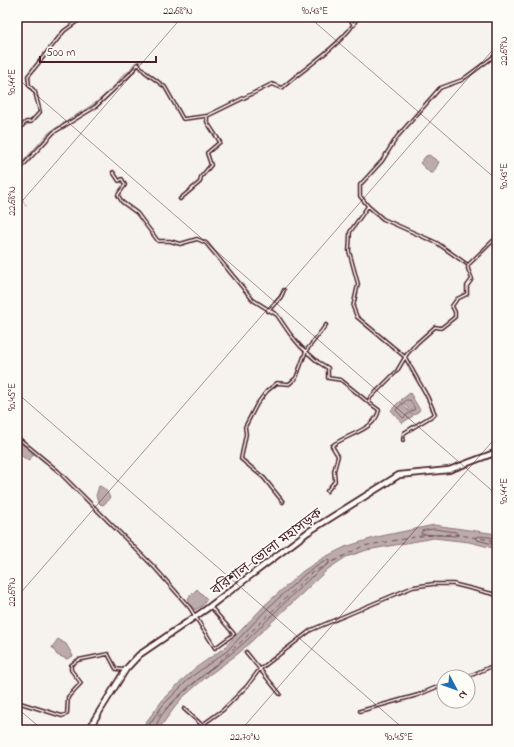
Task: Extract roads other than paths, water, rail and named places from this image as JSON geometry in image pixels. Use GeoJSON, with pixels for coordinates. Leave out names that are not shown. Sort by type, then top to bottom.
{"type":"FeatureCollection","features":[{"type":"Feature","properties":{"kind":"highway","name":"বরিশাল-ভোলা মহাসড়ক"},"geometry":{"type":"LineString","coordinates":[[88,730],[126,670],[150,647],[197,616],[308,532],[399,476],[449,470],[497,452]]}},
{"type":"Feature","properties":{"kind":"street"},"geometry":{"type":"LineString","coordinates":[[71,17],[75,22]]}},
{"type":"Feature","properties":{"kind":"street"},"geometry":{"type":"LineString","coordinates":[[17,125],[20,128],[26,122],[31,122],[40,112],[35,92],[28,85],[28,76],[64,31],[83,17]]}},
{"type":"Feature","properties":{"kind":"street"},"geometry":{"type":"LineString","coordinates":[[348,17],[354,25]]}},
{"type":"Feature","properties":{"kind":"street"},"geometry":{"type":"LineString","coordinates":[[17,172],[54,132],[95,107],[130,74],[138,64],[145,72],[165,87],[183,119],[187,120],[207,116],[272,84],[282,88],[325,53],[354,25],[358,17]]}},
{"type":"Feature","properties":{"kind":"street"},"geometry":{"type":"LineString","coordinates":[[468,265],[437,243],[382,219],[360,196],[360,185],[382,161],[397,137],[440,88],[462,80],[497,54]]}},
{"type":"Feature","properties":{"kind":"street"},"geometry":{"type":"LineString","coordinates":[[180,199],[197,185],[209,169],[211,165],[207,153],[220,142],[207,122],[207,116]]}},
{"type":"Feature","properties":{"kind":"street"},"geometry":{"type":"LineString","coordinates":[[113,172],[119,181],[122,179],[125,185],[118,195],[120,199],[137,213],[158,241],[170,241],[180,244],[197,239],[206,243],[253,300],[268,311],[277,315],[290,334],[306,351],[328,368],[328,378],[341,380],[379,410],[379,414],[369,425],[332,446],[338,459],[334,471],[335,481],[327,491]]}},
{"type":"Feature","properties":{"kind":"street"},"geometry":{"type":"LineString","coordinates":[[368,206],[350,232],[349,251],[358,284],[353,307],[358,317],[405,357],[427,396],[435,414],[404,433],[403,440]]}},
{"type":"Feature","properties":{"kind":"street"},"geometry":{"type":"LineString","coordinates":[[368,402],[383,384],[397,371],[405,357],[417,343],[435,327],[439,330],[456,315],[452,306],[457,300],[467,294],[467,286],[472,279],[468,272],[468,265],[497,237]]}},
{"type":"Feature","properties":{"kind":"street"},"geometry":{"type":"LineString","coordinates":[[268,311],[281,297],[284,290]]}},
{"type":"Feature","properties":{"kind":"street"},"geometry":{"type":"LineString","coordinates":[[283,502],[264,478],[241,459],[246,434],[245,427],[257,404],[267,391],[276,383],[289,384],[296,378],[306,351],[326,325]]}},
{"type":"Feature","properties":{"kind":"street"},"geometry":{"type":"LineString","coordinates":[[17,437],[50,464],[155,568],[197,616],[216,648],[234,634],[210,606]]}},
{"type":"Feature","properties":{"kind":"street"},"geometry":{"type":"LineString","coordinates":[[202,725],[223,710],[260,670],[311,630],[413,588],[433,584],[453,584],[497,595]]}},
{"type":"Feature","properties":{"kind":"street"},"geometry":{"type":"LineString","coordinates":[[246,652],[280,694]]}},
{"type":"Feature","properties":{"kind":"street"},"geometry":{"type":"LineString","coordinates":[[17,702],[62,716],[67,714],[68,697],[81,683],[71,670],[71,665],[78,660],[108,654],[116,669],[126,670]]}},
{"type":"Feature","properties":{"kind":"street"},"geometry":{"type":"LineString","coordinates":[[476,673],[497,664]]}},
{"type":"Feature","properties":{"kind":"street"},"geometry":{"type":"LineString","coordinates":[[360,711],[418,695],[436,687]]}},
{"type":"Feature","properties":{"kind":"street"},"geometry":{"type":"LineString","coordinates":[[184,708],[202,725],[204,730]]}},
{"type":"Feature","properties":{"kind":"water"},"geometry":{"type":"Polygon","coordinates":[[[429,155],[439,162],[433,173],[430,173],[420,163],[426,156],[429,155]]]}},
{"type":"Feature","properties":{"kind":"water"},"geometry":{"type":"Polygon","coordinates":[[[410,393],[420,410],[414,415],[401,400],[410,393]]]}},
{"type":"Feature","properties":{"kind":"water"},"geometry":{"type":"Polygon","coordinates":[[[400,401],[413,416],[402,423],[391,410],[400,401]]]}},
{"type":"Feature","properties":{"kind":"water"},"geometry":{"type":"Polygon","coordinates":[[[21,443],[24,443],[35,453],[28,461],[17,452],[17,447],[21,443]]]}},
{"type":"Feature","properties":{"kind":"water"},"geometry":{"type":"Polygon","coordinates":[[[99,486],[106,491],[110,499],[103,505],[100,504],[96,496],[99,486]]]}},
{"type":"Feature","properties":{"kind":"water"},"geometry":{"type":"Polygon","coordinates":[[[434,525],[497,534],[497,549],[469,542],[434,538],[367,550],[346,557],[328,569],[239,653],[205,678],[181,699],[158,730],[140,730],[165,697],[194,669],[224,648],[266,604],[303,571],[323,558],[345,547],[377,537],[434,525]]]}},
{"type":"Feature","properties":{"kind":"water"},"geometry":{"type":"Polygon","coordinates":[[[197,589],[207,599],[202,606],[195,610],[188,602],[189,597],[197,589]]]}},
{"type":"Feature","properties":{"kind":"water"},"geometry":{"type":"Polygon","coordinates":[[[58,639],[66,644],[73,656],[67,659],[57,655],[52,647],[58,639]]]}},
{"type":"Feature","properties":{"kind":"waterway"},"geometry":{"type":"LineString","coordinates":[[17,169],[49,133],[100,100],[114,88],[123,75],[129,72],[135,63],[144,60]]}},
{"type":"Feature","properties":{"kind":"waterway"},"geometry":{"type":"LineString","coordinates":[[17,191],[26,206]]}}]}
